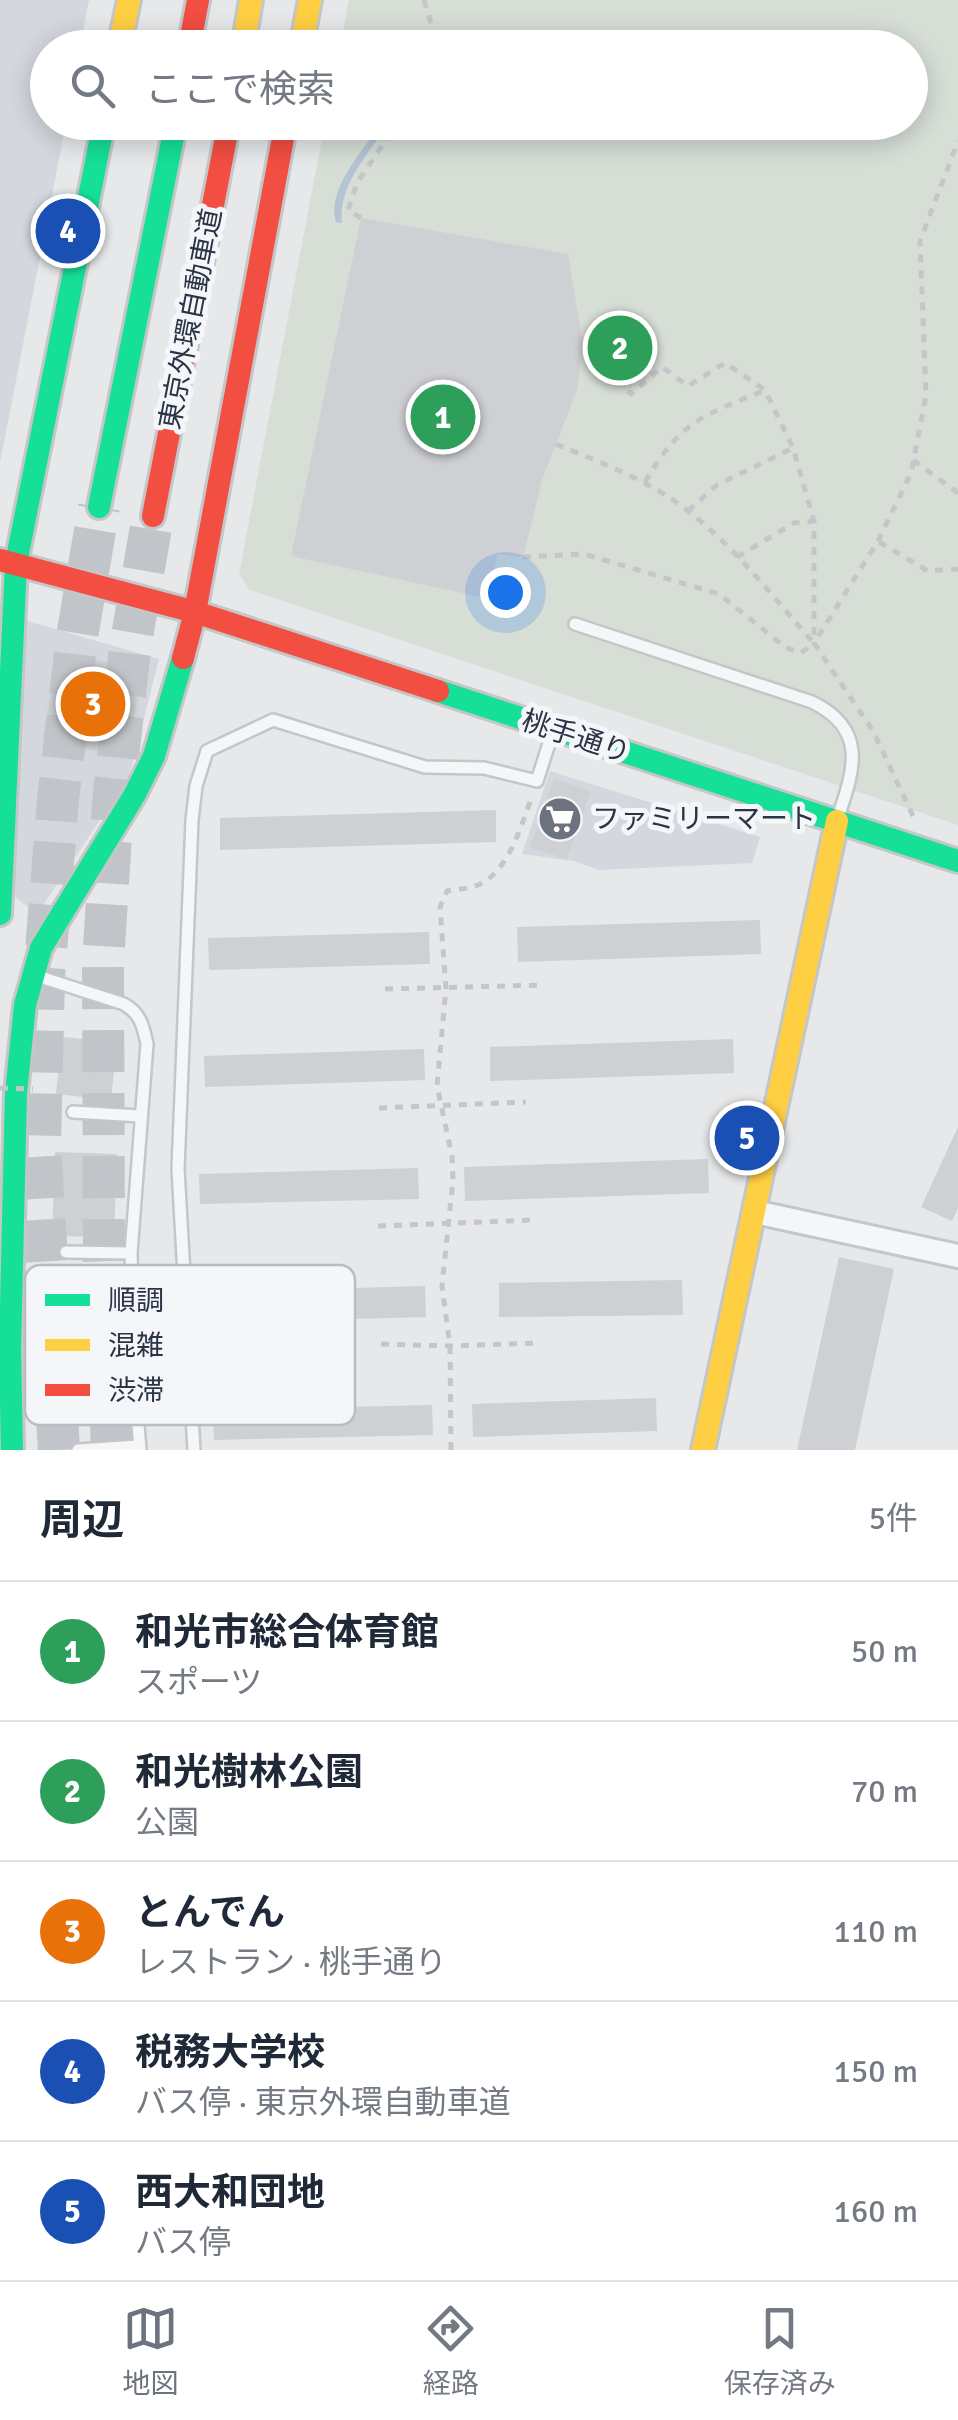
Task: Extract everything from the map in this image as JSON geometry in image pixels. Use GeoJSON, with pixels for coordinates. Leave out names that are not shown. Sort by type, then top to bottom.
{"type":"FeatureCollection","features":[{"type":"Feature","properties":{"kind":"main road"},"geometry":{"type":"LineString","coordinates":[[122,30],[128,0]]}},
{"type":"Feature","properties":{"kind":"main road"},"geometry":{"type":"LineString","coordinates":[[192,30],[198,0]]}},
{"type":"Feature","properties":{"kind":"main road"},"geometry":{"type":"LineString","coordinates":[[246,30],[252,0]]}},
{"type":"Feature","properties":{"kind":"main road"},"geometry":{"type":"LineString","coordinates":[[304,30],[310,0]]}},
{"type":"Feature","properties":{"kind":"main road"},"geometry":{"type":"LineString","coordinates":[[0,914],[8,562],[100,140]]}},
{"type":"Feature","properties":{"kind":"main road","name":"東京外環自動車道"},"geometry":{"type":"LineString","coordinates":[[99,506],[172,140]]}},
{"type":"Feature","properties":{"kind":"main road","name":"東京外環自動車道"},"geometry":{"type":"LineString","coordinates":[[153,516],[225,140]]}},
{"type":"Feature","properties":{"kind":"main road"},"geometry":{"type":"LineString","coordinates":[[12,1450],[10,1328],[19,1045],[30,974],[40,948],[135,794],[154,756],[184,661],[283,140]]}},
{"type":"Feature","properties":{"kind":"main road","name":"桃手通り"},"geometry":{"type":"LineString","coordinates":[[8,562],[194,612],[958,861]]}},
{"type":"Feature","properties":{"kind":"main road"},"geometry":{"type":"LineString","coordinates":[[703,1450],[837,821]]}},
{"type":"Feature","properties":{"kind":"street"},"geometry":{"type":"LineString","coordinates":[[756,1212],[958,1256]]}},
{"type":"Feature","properties":{"kind":"lane"},"geometry":{"type":"LineString","coordinates":[[576,624],[833,712],[846,729],[855,754],[837,821]]}},
{"type":"Feature","properties":{"kind":"lane"},"geometry":{"type":"LineString","coordinates":[[183,1265],[178,1169],[192,820],[203,756],[214,746],[273,720],[425,767],[484,768],[537,781],[554,730]]}},
{"type":"Feature","properties":{"kind":"lane"},"geometry":{"type":"LineString","coordinates":[[30,974],[124,1004],[142,1022],[147,1044],[131,1265]]}},
{"type":"Feature","properties":{"kind":"lane"},"geometry":{"type":"LineString","coordinates":[[72,1112],[140,1116]]}},
{"type":"Feature","properties":{"kind":"lane"},"geometry":{"type":"LineString","coordinates":[[66,1252],[131,1253]]}},
{"type":"Feature","properties":{"kind":"lane"},"geometry":{"type":"LineString","coordinates":[[193,1425],[194,1450]]}},
{"type":"Feature","properties":{"kind":"lane"},"geometry":{"type":"LineString","coordinates":[[78,1450],[139,1448]]}},
{"type":"Feature","properties":{"kind":"path"},"geometry":{"type":"LineString","coordinates":[[424,0],[433,30]]}},
{"type":"Feature","properties":{"kind":"path"},"geometry":{"type":"LineString","coordinates":[[361,218],[348,210],[357,183],[386,140]]}},
{"type":"Feature","properties":{"kind":"path"},"geometry":{"type":"LineString","coordinates":[[524,558],[584,554],[718,594],[785,647],[801,653],[814,644],[878,541],[910,473],[926,396],[920,241],[958,142]]}},
{"type":"Feature","properties":{"kind":"path"},"geometry":{"type":"LineString","coordinates":[[583,345],[631,394],[662,366],[688,386],[725,363],[765,390],[793,448],[814,521],[814,644]]}},
{"type":"Feature","properties":{"kind":"path"},"geometry":{"type":"LineString","coordinates":[[645,482],[666,446],[698,418],[765,390]]}},
{"type":"Feature","properties":{"kind":"path"},"geometry":{"type":"LineString","coordinates":[[556,444],[645,482],[688,511],[738,557],[814,644],[874,732],[912,816]]}},
{"type":"Feature","properties":{"kind":"path"},"geometry":{"type":"LineString","coordinates":[[688,511],[717,484],[793,448]]}},
{"type":"Feature","properties":{"kind":"path"},"geometry":{"type":"LineString","coordinates":[[913,460],[958,493]]}},
{"type":"Feature","properties":{"kind":"path"},"geometry":{"type":"LineString","coordinates":[[738,557],[794,523],[814,521]]}},
{"type":"Feature","properties":{"kind":"path"},"geometry":{"type":"LineString","coordinates":[[878,541],[928,570],[958,568]]}},
{"type":"Feature","properties":{"kind":"path"},"geometry":{"type":"LineString","coordinates":[[451,1450],[450,1346],[442,1286],[452,1156],[440,1105],[439,1050],[446,988],[440,907],[447,891],[485,882],[500,864],[512,846],[537,781]]}},
{"type":"Feature","properties":{"kind":"path"},"geometry":{"type":"LineString","coordinates":[[385,989],[544,985]]}},
{"type":"Feature","properties":{"kind":"path"},"geometry":{"type":"LineString","coordinates":[[0,1088],[33,1089]]}},
{"type":"Feature","properties":{"kind":"path"},"geometry":{"type":"LineString","coordinates":[[379,1108],[526,1102]]}},
{"type":"Feature","properties":{"kind":"path"},"geometry":{"type":"LineString","coordinates":[[378,1226],[533,1220]]}},
{"type":"Feature","properties":{"kind":"path"},"geometry":{"type":"LineString","coordinates":[[381,1344],[540,1343]]}},
{"type":"Feature","properties":{"kind":"shaded area"},"geometry":{"type":"Polygon","coordinates":[[[0,0],[89,0],[83,30],[30,30],[30,140],[63,140],[0,463],[0,0]]]}},
{"type":"Feature","properties":{"kind":"shaded area"},"geometry":{"type":"Polygon","coordinates":[[[349,0],[958,0],[958,825],[250,590],[239,574],[322,140],[928,140],[928,30],[343,30],[349,0]]]}},
{"type":"Feature","properties":{"kind":"shaded area"},"geometry":{"type":"Polygon","coordinates":[[[24,620],[159,659],[129,777],[37,914],[11,894],[24,620]]]}},
{"type":"Feature","properties":{"kind":"shaded area"},"geometry":{"type":"Polygon","coordinates":[[[550,771],[760,837],[752,863],[599,870],[574,861],[522,854],[550,771]]]}},
{"type":"Feature","properties":{"kind":"water"},"geometry":{"type":"Polygon","coordinates":[[[370,140],[377,140],[350,183],[342,223],[336,222],[336,196],[370,140]]]}},
{"type":"Feature","properties":{"kind":"building"},"geometry":{"type":"Polygon","coordinates":[[[361,218],[568,254],[583,345],[577,390],[542,480],[523,557],[498,554],[486,598],[291,556],[361,218]]]}},
{"type":"Feature","properties":{"kind":"building"},"geometry":{"type":"Polygon","coordinates":[[[60,653],[144,670],[126,757],[42,739],[60,653]]]}},
{"type":"Feature","properties":{"kind":"building","name":"ファミリーマート"},"geometry":{"type":"Polygon","coordinates":[[[554,779],[591,791],[567,859],[530,847],[554,779]]]}},
{"type":"Feature","properties":{"kind":"building"},"geometry":{"type":"Polygon","coordinates":[[[496,810],[496,842],[220,850],[220,818],[496,810]]]}},
{"type":"Feature","properties":{"kind":"building"},"geometry":{"type":"Polygon","coordinates":[[[760,920],[761,954],[518,962],[517,927],[760,920]]]}},
{"type":"Feature","properties":{"kind":"building"},"geometry":{"type":"Polygon","coordinates":[[[429,932],[430,964],[209,970],[208,938],[429,932]]]}},
{"type":"Feature","properties":{"kind":"building"},"geometry":{"type":"Polygon","coordinates":[[[62,1037],[117,1042],[111,1100],[56,1094],[62,1037]]]}},
{"type":"Feature","properties":{"kind":"building"},"geometry":{"type":"Polygon","coordinates":[[[733,1039],[734,1073],[490,1081],[490,1047],[733,1039]]]}},
{"type":"Feature","properties":{"kind":"building"},"geometry":{"type":"Polygon","coordinates":[[[424,1049],[425,1080],[205,1087],[204,1056],[424,1049]]]}},
{"type":"Feature","properties":{"kind":"building"},"geometry":{"type":"Polygon","coordinates":[[[958,1127],[958,1208],[952,1221],[921,1207],[958,1127]]]}},
{"type":"Feature","properties":{"kind":"building"},"geometry":{"type":"Polygon","coordinates":[[[55,1152],[117,1154],[114,1237],[52,1236],[55,1152]]]}},
{"type":"Feature","properties":{"kind":"building"},"geometry":{"type":"Polygon","coordinates":[[[708,1159],[709,1193],[465,1201],[464,1167],[708,1159]]]}},
{"type":"Feature","properties":{"kind":"building"},"geometry":{"type":"Polygon","coordinates":[[[418,1168],[419,1199],[200,1204],[199,1174],[418,1168]]]}},
{"type":"Feature","properties":{"kind":"building"},"geometry":{"type":"Polygon","coordinates":[[[839,1257],[894,1269],[855,1450],[797,1450],[839,1257]]]}},
{"type":"Feature","properties":{"kind":"building"},"geometry":{"type":"Polygon","coordinates":[[[682,1280],[683,1315],[499,1317],[499,1283],[682,1280]]]}},
{"type":"Feature","properties":{"kind":"building"},"geometry":{"type":"Polygon","coordinates":[[[425,1286],[426,1317],[355,1319],[355,1288],[425,1286]]]}},
{"type":"Feature","properties":{"kind":"building"},"geometry":{"type":"Polygon","coordinates":[[[656,1398],[657,1431],[473,1437],[472,1404],[656,1398]]]}},
{"type":"Feature","properties":{"kind":"building"},"geometry":{"type":"Polygon","coordinates":[[[432,1405],[433,1435],[214,1440],[214,1425],[355,1425],[355,1407],[432,1405]]]}},
{"type":"Feature","properties":{"kind":"tunnel"},"geometry":{"type":"LineString","coordinates":[[47,1265],[40,1146],[44,976],[58,800],[77,637],[99,507]]}},
{"type":"Feature","properties":{"kind":"tunnel"},"geometry":{"type":"LineString","coordinates":[[104,1265],[103,963],[113,804],[130,648],[153,516]]}},
{"type":"Feature","properties":{"kind":"tunnel"},"geometry":{"type":"LineString","coordinates":[[57,1425],[59,1450]]}},
{"type":"Feature","properties":{"kind":"tunnel"},"geometry":{"type":"LineString","coordinates":[[111,1425],[112,1450]]}},
{"type":"Feature","properties":{"kind":"traffic: fast"},"geometry":{"type":"LineString","coordinates":[[0,914],[16,563],[100,140]]}},
{"type":"Feature","properties":{"kind":"traffic: fast"},"geometry":{"type":"LineString","coordinates":[[99,507],[172,140]]}},
{"type":"Feature","properties":{"kind":"traffic: fast"},"geometry":{"type":"LineString","coordinates":[[12,1450],[10,1350],[16,1093],[25,1005],[41,948],[154,756],[183,658]]}},
{"type":"Feature","properties":{"kind":"traffic: fast"},"geometry":{"type":"LineString","coordinates":[[438,691],[958,861]]}},
{"type":"Feature","properties":{"kind":"traffic: slow"},"geometry":{"type":"LineString","coordinates":[[123,30],[129,0]]}},
{"type":"Feature","properties":{"kind":"traffic: slow"},"geometry":{"type":"LineString","coordinates":[[246,30],[251,0]]}},
{"type":"Feature","properties":{"kind":"traffic: slow"},"geometry":{"type":"LineString","coordinates":[[304,30],[310,0]]}},
{"type":"Feature","properties":{"kind":"traffic: slow"},"geometry":{"type":"LineString","coordinates":[[703,1450],[837,821]]}},
{"type":"Feature","properties":{"kind":"traffic: jam"},"geometry":{"type":"LineString","coordinates":[[192,30],[198,0]]}},
{"type":"Feature","properties":{"kind":"traffic: jam"},"geometry":{"type":"LineString","coordinates":[[153,516],[226,140]]}},
{"type":"Feature","properties":{"kind":"traffic: jam"},"geometry":{"type":"LineString","coordinates":[[183,658],[195,612],[283,140]]}},
{"type":"Feature","properties":{"kind":"traffic: jam"},"geometry":{"type":"LineString","coordinates":[[0,560],[195,612],[438,691]]}},
{"type":"Feature","properties":{"kind":"place","name":"税務大学校"},"geometry":{"type":"Point","coordinates":[68,231]}},
{"type":"Feature","properties":{"kind":"place","name":"和光樹林公園"},"geometry":{"type":"Point","coordinates":[620,348]}},
{"type":"Feature","properties":{"kind":"place","name":"和光市総合体育館"},"geometry":{"type":"Point","coordinates":[443,417]}},
{"type":"Feature","properties":{"kind":"place","name":"とんでん"},"geometry":{"type":"Point","coordinates":[93,704]}},
{"type":"Feature","properties":{"kind":"place","name":"ファミリーマート"},"geometry":{"type":"Point","coordinates":[560,819]}},
{"type":"Feature","properties":{"kind":"place","name":"西大和団地"},"geometry":{"type":"Point","coordinates":[747,1138]}}]}
